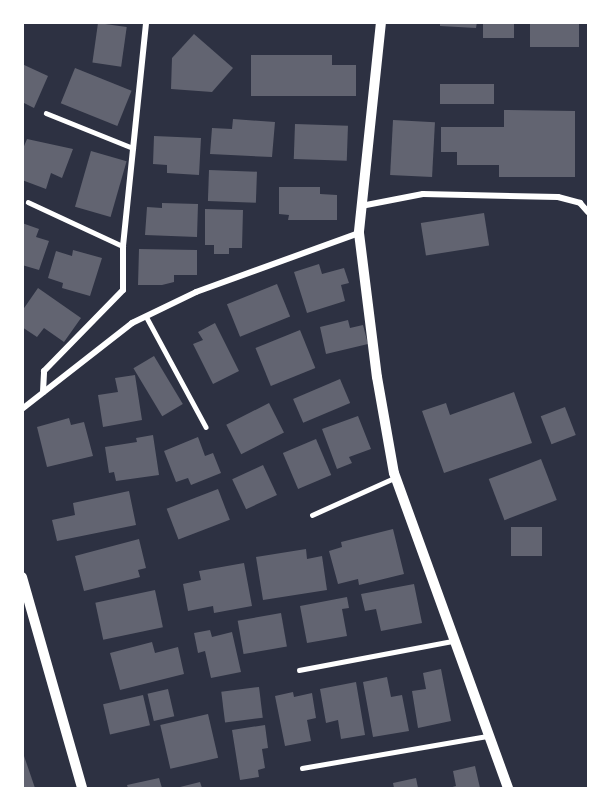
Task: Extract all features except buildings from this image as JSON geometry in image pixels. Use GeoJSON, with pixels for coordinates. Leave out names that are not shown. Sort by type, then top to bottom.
{"type":"FeatureCollection","features":[{"type":"Feature","properties":{"kind":"street"},"geometry":{"type":"LineString","coordinates":[[43,392],[44,371],[123,290],[123,246],[146,22]]}},
{"type":"Feature","properties":{"kind":"street"},"geometry":{"type":"LineString","coordinates":[[381,22],[360,206],[359,233],[377,377],[396,477],[508,789]]}},
{"type":"Feature","properties":{"kind":"street"},"geometry":{"type":"LineString","coordinates":[[360,206],[423,194],[558,198],[580,202],[588,212]]}},
{"type":"Feature","properties":{"kind":"street"},"geometry":{"type":"LineString","coordinates":[[22,409],[132,323],[196,292],[359,233]]}},
{"type":"Feature","properties":{"kind":"street"},"geometry":{"type":"LineString","coordinates":[[22,577],[82,789]]}},
{"type":"Feature","properties":{"kind":"lane"},"geometry":{"type":"LineString","coordinates":[[46,113],[133,148]]}},
{"type":"Feature","properties":{"kind":"lane"},"geometry":{"type":"LineString","coordinates":[[27,202],[123,246]]}},
{"type":"Feature","properties":{"kind":"lane"},"geometry":{"type":"LineString","coordinates":[[146,316],[206,427]]}},
{"type":"Feature","properties":{"kind":"lane"},"geometry":{"type":"LineString","coordinates":[[312,514],[396,477]]}},
{"type":"Feature","properties":{"kind":"lane"},"geometry":{"type":"LineString","coordinates":[[299,670],[456,640]]}},
{"type":"Feature","properties":{"kind":"lane"},"geometry":{"type":"LineString","coordinates":[[302,768],[489,735]]}}]}
